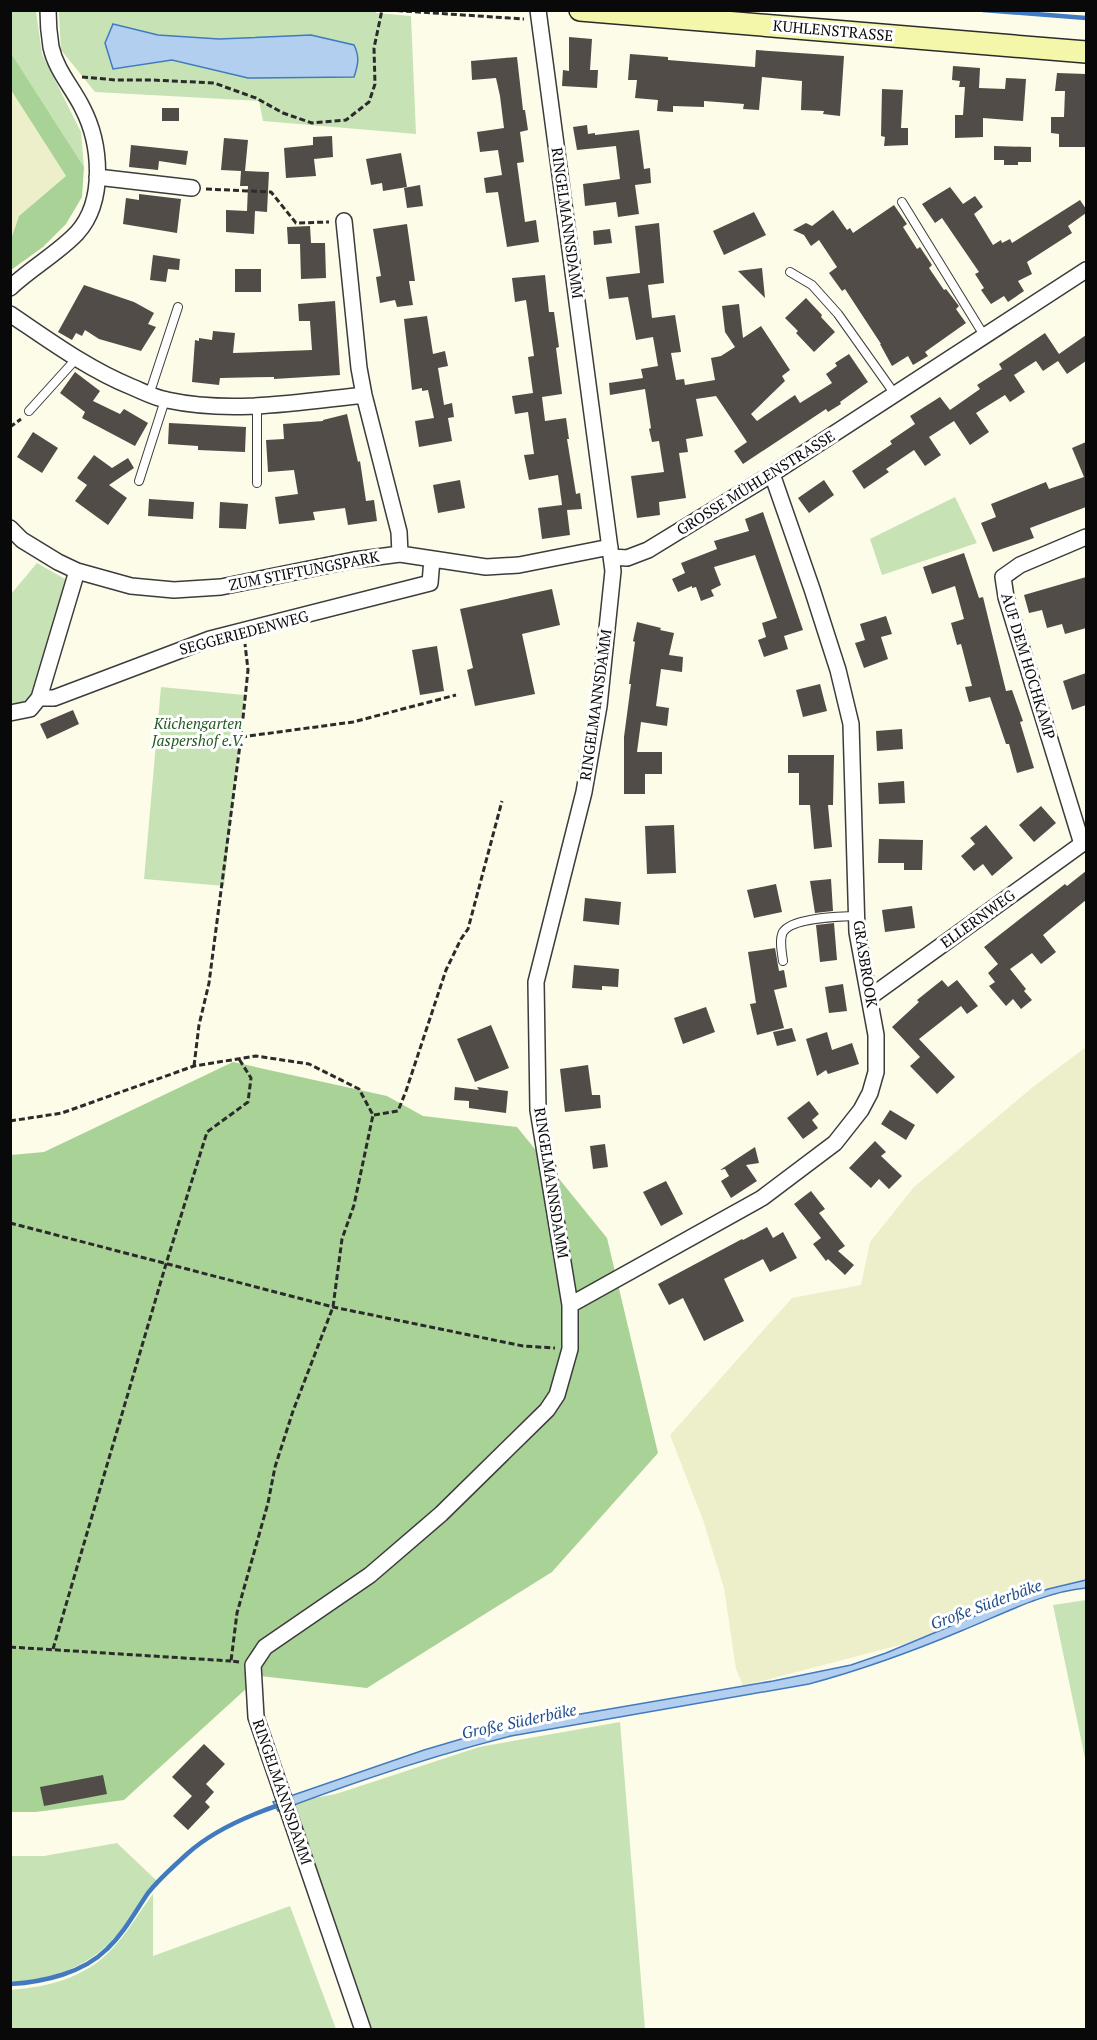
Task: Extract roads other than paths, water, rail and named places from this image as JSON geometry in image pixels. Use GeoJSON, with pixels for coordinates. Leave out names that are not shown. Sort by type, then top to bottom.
{"type":"FeatureCollection","features":[{"type":"Feature","properties":{"kind":"main road","name":"KUHLENSTRASSE"},"geometry":{"type":"LineString","coordinates":[[580,10],[1086,52]]}},
{"type":"Feature","properties":{"kind":"street"},"geometry":{"type":"LineString","coordinates":[[10,288],[78,231],[92,207],[98,177],[95,146],[90,126],[82,107],[62,75],[51,47],[48,10]]}},
{"type":"Feature","properties":{"kind":"street","name":"RINGELMANNSDAMM"},"geometry":{"type":"LineString","coordinates":[[363,2030],[256,1717],[253,1665],[265,1647],[370,1575],[441,1514],[547,1410],[557,1395],[570,1349],[570,1305],[538,1110],[536,982],[584,792],[599,706],[613,571],[538,15]]}},
{"type":"Feature","properties":{"kind":"street"},"geometry":{"type":"LineString","coordinates":[[98,177],[192,188]]}},
{"type":"Feature","properties":{"kind":"street"},"geometry":{"type":"LineString","coordinates":[[344,222],[359,368],[399,532],[400,554]]}},
{"type":"Feature","properties":{"kind":"street","name":"GROSSE MÜHLENSTRASSE"},"geometry":{"type":"LineString","coordinates":[[611,552],[627,558],[648,550],[772,474],[1086,270]]}},
{"type":"Feature","properties":{"kind":"street"},"geometry":{"type":"LineString","coordinates":[[10,314],[76,359],[106,376],[165,400],[191,404],[257,407],[364,395]]}},
{"type":"Feature","properties":{"kind":"street","name":"GRASBROOK"},"geometry":{"type":"LineString","coordinates":[[570,1305],[762,1198],[835,1143],[861,1110],[870,1093],[876,1072],[876,1035],[857,932],[851,724],[832,650],[772,474]]}},
{"type":"Feature","properties":{"kind":"street","name":"ZUM STIFTUNGSPARK"},"geometry":{"type":"LineString","coordinates":[[10,528],[22,540],[77,571],[131,586],[174,590],[221,587],[354,560],[400,554],[486,567],[519,565],[611,552]]}},
{"type":"Feature","properties":{"kind":"street","name":"AUF DEM HOCHKAMP"},"geometry":{"type":"LineString","coordinates":[[1084,843],[1006,597],[1002,577],[1020,565],[1086,537]]}},
{"type":"Feature","properties":{"kind":"street","name":"SEGGERIEDENWEG"},"geometry":{"type":"LineString","coordinates":[[10,713],[30,709],[39,699],[54,698],[210,639],[430,583],[432,559]]}},
{"type":"Feature","properties":{"kind":"street"},"geometry":{"type":"LineString","coordinates":[[39,699],[77,571]]}},
{"type":"Feature","properties":{"kind":"street","name":"ELLERNWEG"},"geometry":{"type":"LineString","coordinates":[[870,997],[1084,843]]}},
{"type":"Feature","properties":{"kind":"lane"},"geometry":{"type":"LineString","coordinates":[[902,202],[985,337]]}},
{"type":"Feature","properties":{"kind":"lane"},"geometry":{"type":"LineString","coordinates":[[790,272],[812,285],[838,314],[894,393]]}},
{"type":"Feature","properties":{"kind":"lane"},"geometry":{"type":"LineString","coordinates":[[149,395],[178,308]]}},
{"type":"Feature","properties":{"kind":"lane"},"geometry":{"type":"LineString","coordinates":[[29,411],[76,359]]}},
{"type":"Feature","properties":{"kind":"lane"},"geometry":{"type":"LineString","coordinates":[[139,481],[165,400]]}},
{"type":"Feature","properties":{"kind":"lane"},"geometry":{"type":"LineString","coordinates":[[256,483],[257,407]]}},
{"type":"Feature","properties":{"kind":"lane"},"geometry":{"type":"LineString","coordinates":[[783,961],[781,941],[783,933],[790,926],[819,918],[856,915]]}},
{"type":"Feature","properties":{"kind":"water"},"geometry":{"type":"Polygon","coordinates":[[[113,24],[158,35],[219,39],[311,35],[354,45],[358,57],[357,65],[354,77],[248,78],[172,60],[113,69],[105,43],[113,24]]]}},
{"type":"Feature","properties":{"kind":"water"},"geometry":{"type":"Polygon","coordinates":[[[1086,1580],[1086,1588],[1038,1599],[905,1653],[809,1684],[511,1736],[393,1770],[278,1811],[273,1802],[468,1737],[557,1718],[773,1681],[851,1665],[886,1653],[1001,1605],[1048,1589],[1086,1580]]]}},
{"type":"Feature","properties":{"kind":"waterway"},"geometry":{"type":"LineString","coordinates":[[983,10],[1086,18]]}},
{"type":"Feature","properties":{"kind":"waterway","name":"Große Süderbäke"},"geometry":{"type":"LineString","coordinates":[[10,1984],[62,1975],[97,1957],[119,1936],[152,1888],[197,1846],[230,1825],[279,1805]]}},
{"type":"Feature","properties":{"kind":"park label","name":"Küchengarten Jaspershof e.V."},"geometry":{"type":"Point","coordinates":[198,732]}}]}
